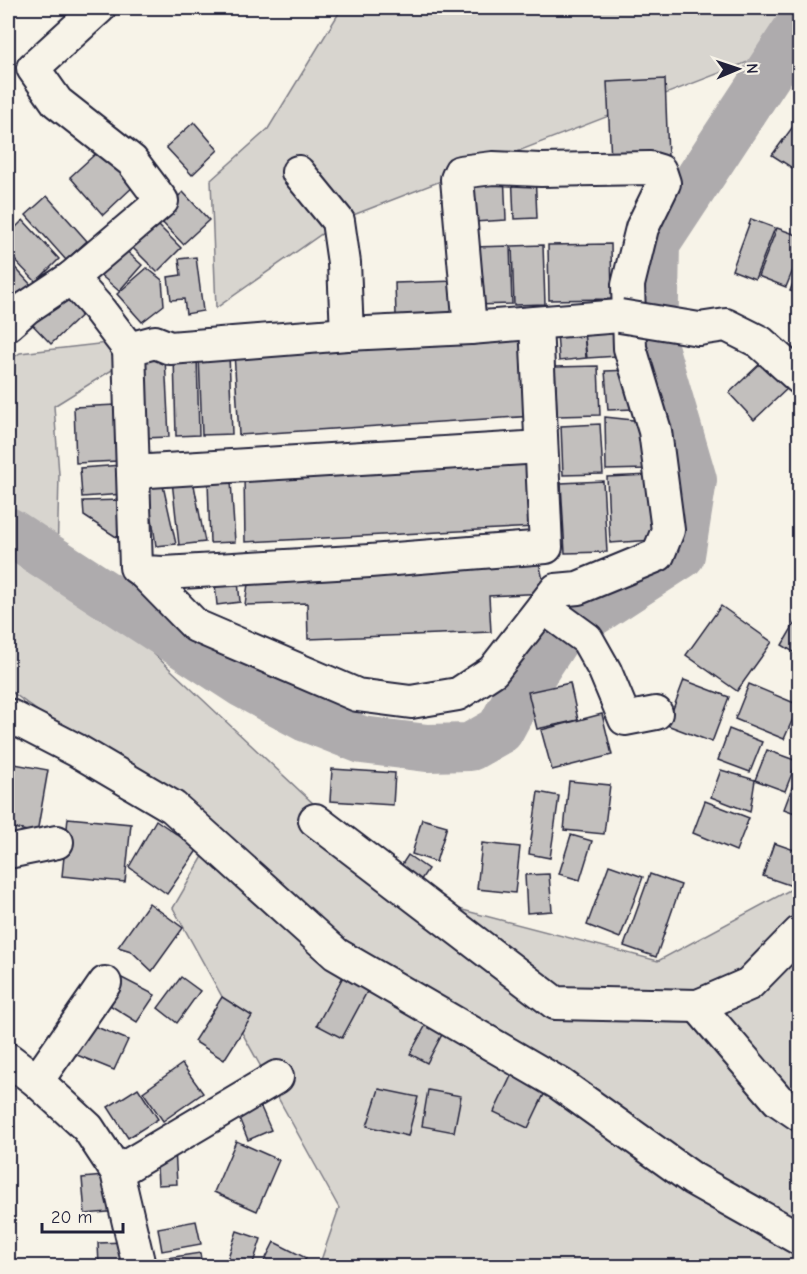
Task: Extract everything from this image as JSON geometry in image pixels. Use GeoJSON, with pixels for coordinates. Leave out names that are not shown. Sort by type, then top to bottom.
{"type":"FeatureCollection","features":[{"type":"Feature","properties":{"kind":"street"},"geometry":{"type":"LineString","coordinates":[[8,324],[26,308],[71,278],[162,201],[132,160],[87,127],[20,69],[99,8]]}},
{"type":"Feature","properties":{"kind":"street"},"geometry":{"type":"LineString","coordinates":[[71,278],[129,349],[136,567],[196,626],[357,695],[411,702],[458,694],[493,671],[556,590],[578,588],[658,555],[668,530],[655,431],[630,348],[628,285],[642,228],[664,183],[660,171],[651,168],[541,170],[493,168],[460,172],[457,179],[470,328]]}},
{"type":"Feature","properties":{"kind":"street"},"geometry":{"type":"LineString","coordinates":[[298,172],[338,221],[344,263],[347,334]]}},
{"type":"Feature","properties":{"kind":"street"},"geometry":{"type":"LineString","coordinates":[[129,349],[155,342],[170,348],[620,316],[699,329],[726,325],[760,342],[800,378]]}},
{"type":"Feature","properties":{"kind":"street"},"geometry":{"type":"LineString","coordinates":[[143,572],[370,561],[546,546],[536,323]]}},
{"type":"Feature","properties":{"kind":"street"},"geometry":{"type":"LineString","coordinates":[[133,472],[541,447]]}},
{"type":"Feature","properties":{"kind":"street"},"geometry":{"type":"LineString","coordinates":[[543,607],[587,639],[605,671],[626,719],[656,713]]}},
{"type":"Feature","properties":{"kind":"street"},"geometry":{"type":"LineString","coordinates":[[9,716],[76,750],[173,807],[336,954],[560,1084],[693,1179],[800,1239]]}},
{"type":"Feature","properties":{"kind":"street"},"geometry":{"type":"LineString","coordinates":[[315,820],[555,1003],[698,1006],[749,984],[800,932]]}},
{"type":"Feature","properties":{"kind":"street"},"geometry":{"type":"LineString","coordinates":[[8,852],[57,842]]}},
{"type":"Feature","properties":{"kind":"street"},"geometry":{"type":"LineString","coordinates":[[37,1081],[105,983]]}},
{"type":"Feature","properties":{"kind":"street"},"geometry":{"type":"LineString","coordinates":[[698,1006],[778,1100],[800,1115]]}},
{"type":"Feature","properties":{"kind":"street"},"geometry":{"type":"LineString","coordinates":[[8,1059],[37,1081],[88,1128],[117,1172],[139,1266]]}},
{"type":"Feature","properties":{"kind":"street"},"geometry":{"type":"LineString","coordinates":[[117,1172],[277,1077]]}},
{"type":"Feature","properties":{"kind":"shaded area"},"geometry":{"type":"Polygon","coordinates":[[[342,8],[799,8],[799,47],[784,48],[343,219],[216,308],[211,180],[268,129],[342,8]]]}},
{"type":"Feature","properties":{"kind":"shaded area"},"geometry":{"type":"Polygon","coordinates":[[[107,343],[117,367],[54,406],[59,474],[57,563],[413,897],[658,961],[799,885],[799,1266],[319,1266],[339,1208],[173,908],[212,841],[8,689],[8,361],[20,353],[107,343]]]}},
{"type":"Feature","properties":{"kind":"building"},"geometry":{"type":"Polygon","coordinates":[[[665,79],[668,157],[611,160],[607,82],[665,79]]]}},
{"type":"Feature","properties":{"kind":"building"},"geometry":{"type":"Polygon","coordinates":[[[800,117],[800,173],[772,155],[800,117]]]}},
{"type":"Feature","properties":{"kind":"building"},"geometry":{"type":"Polygon","coordinates":[[[194,122],[218,150],[192,175],[166,147],[194,122]]]}},
{"type":"Feature","properties":{"kind":"building"},"geometry":{"type":"Polygon","coordinates":[[[104,146],[137,183],[103,215],[70,177],[104,146]]]}},
{"type":"Feature","properties":{"kind":"building"},"geometry":{"type":"Polygon","coordinates":[[[504,171],[506,220],[474,222],[472,172],[504,171]]]}},
{"type":"Feature","properties":{"kind":"building"},"geometry":{"type":"Polygon","coordinates":[[[512,172],[535,172],[537,218],[514,219],[512,172]]]}},
{"type":"Feature","properties":{"kind":"building"},"geometry":{"type":"Polygon","coordinates":[[[183,192],[209,220],[183,244],[157,217],[183,192]]]}},
{"type":"Feature","properties":{"kind":"building"},"geometry":{"type":"Polygon","coordinates":[[[47,196],[87,241],[66,260],[26,215],[47,196]]]}},
{"type":"Feature","properties":{"kind":"building"},"geometry":{"type":"Polygon","coordinates":[[[150,217],[181,248],[157,272],[126,241],[150,217]]]}},
{"type":"Feature","properties":{"kind":"building"},"geometry":{"type":"Polygon","coordinates":[[[751,219],[775,228],[755,279],[732,270],[751,219]]]}},
{"type":"Feature","properties":{"kind":"building"},"geometry":{"type":"Polygon","coordinates":[[[23,220],[59,259],[36,282],[8,253],[8,235],[23,220]]]}},
{"type":"Feature","properties":{"kind":"building"},"geometry":{"type":"Polygon","coordinates":[[[777,228],[800,236],[800,253],[786,287],[758,276],[777,228]]]}},
{"type":"Feature","properties":{"kind":"building"},"geometry":{"type":"Polygon","coordinates":[[[611,244],[612,299],[549,300],[548,245],[611,244]]]}},
{"type":"Feature","properties":{"kind":"building"},"geometry":{"type":"Polygon","coordinates":[[[120,245],[142,265],[119,291],[97,272],[120,245]]]}},
{"type":"Feature","properties":{"kind":"building"},"geometry":{"type":"Polygon","coordinates":[[[543,245],[545,304],[514,305],[512,246],[543,245]]]}},
{"type":"Feature","properties":{"kind":"building"},"geometry":{"type":"Polygon","coordinates":[[[510,246],[512,304],[474,305],[473,247],[510,246]]]}},
{"type":"Feature","properties":{"kind":"building"},"geometry":{"type":"Polygon","coordinates":[[[196,257],[203,311],[186,314],[184,299],[171,300],[168,277],[181,275],[179,259],[196,257]]]}},
{"type":"Feature","properties":{"kind":"building"},"geometry":{"type":"Polygon","coordinates":[[[8,260],[33,287],[18,300],[12,294],[8,299],[8,260]]]}},
{"type":"Feature","properties":{"kind":"building"},"geometry":{"type":"Polygon","coordinates":[[[800,265],[800,294],[790,291],[800,265]]]}},
{"type":"Feature","properties":{"kind":"building"},"geometry":{"type":"Polygon","coordinates":[[[147,268],[162,280],[164,305],[142,322],[117,294],[147,268]]]}},
{"type":"Feature","properties":{"kind":"building"},"geometry":{"type":"Polygon","coordinates":[[[456,281],[457,312],[396,315],[395,283],[456,281]]]}},
{"type":"Feature","properties":{"kind":"building"},"geometry":{"type":"Polygon","coordinates":[[[67,283],[90,307],[51,344],[29,321],[67,283]]]}},
{"type":"Feature","properties":{"kind":"building"},"geometry":{"type":"Polygon","coordinates":[[[584,330],[586,358],[559,361],[557,332],[584,330]]]}},
{"type":"Feature","properties":{"kind":"building"},"geometry":{"type":"Polygon","coordinates":[[[616,330],[618,356],[587,358],[584,332],[616,330]]]}},
{"type":"Feature","properties":{"kind":"building"},"geometry":{"type":"Polygon","coordinates":[[[528,334],[534,416],[239,435],[234,352],[528,334]]]}},
{"type":"Feature","properties":{"kind":"building"},"geometry":{"type":"Polygon","coordinates":[[[229,354],[232,434],[202,435],[199,355],[229,354]]]}},
{"type":"Feature","properties":{"kind":"building"},"geometry":{"type":"Polygon","coordinates":[[[197,355],[199,435],[176,436],[174,356],[197,355]]]}},
{"type":"Feature","properties":{"kind":"building"},"geometry":{"type":"Polygon","coordinates":[[[165,358],[169,437],[143,438],[139,360],[165,358]]]}},
{"type":"Feature","properties":{"kind":"building"},"geometry":{"type":"Polygon","coordinates":[[[764,360],[789,387],[754,420],[729,393],[764,360]]]}},
{"type":"Feature","properties":{"kind":"building"},"geometry":{"type":"Polygon","coordinates":[[[598,366],[600,415],[557,416],[555,367],[598,366]]]}},
{"type":"Feature","properties":{"kind":"building"},"geometry":{"type":"Polygon","coordinates":[[[632,370],[634,409],[608,410],[605,371],[632,370]]]}},
{"type":"Feature","properties":{"kind":"building"},"geometry":{"type":"Polygon","coordinates":[[[116,405],[118,461],[76,463],[74,407],[116,405]]]}},
{"type":"Feature","properties":{"kind":"building"},"geometry":{"type":"Polygon","coordinates":[[[605,417],[642,421],[647,469],[606,470],[605,417]]]}},
{"type":"Feature","properties":{"kind":"building"},"geometry":{"type":"Polygon","coordinates":[[[600,424],[603,474],[563,475],[561,426],[600,424]]]}},
{"type":"Feature","properties":{"kind":"building"},"geometry":{"type":"Polygon","coordinates":[[[531,455],[535,527],[245,542],[244,474],[531,455]]]}},
{"type":"Feature","properties":{"kind":"building"},"geometry":{"type":"Polygon","coordinates":[[[122,465],[124,494],[82,497],[80,468],[122,465]]]}},
{"type":"Feature","properties":{"kind":"building"},"geometry":{"type":"Polygon","coordinates":[[[650,475],[654,540],[610,543],[607,477],[650,475]]]}},
{"type":"Feature","properties":{"kind":"building"},"geometry":{"type":"Polygon","coordinates":[[[193,480],[205,542],[179,545],[172,481],[193,480]]]}},
{"type":"Feature","properties":{"kind":"building"},"geometry":{"type":"Polygon","coordinates":[[[208,480],[231,481],[235,542],[210,543],[208,480]]]}},
{"type":"Feature","properties":{"kind":"building"},"geometry":{"type":"Polygon","coordinates":[[[162,481],[176,544],[156,546],[147,483],[162,481]]]}},
{"type":"Feature","properties":{"kind":"building"},"geometry":{"type":"Polygon","coordinates":[[[603,481],[607,552],[565,553],[561,483],[603,481]]]}},
{"type":"Feature","properties":{"kind":"building"},"geometry":{"type":"Polygon","coordinates":[[[124,500],[127,544],[84,516],[83,501],[124,500]]]}},
{"type":"Feature","properties":{"kind":"building"},"geometry":{"type":"Polygon","coordinates":[[[538,558],[546,593],[489,596],[491,632],[308,639],[307,603],[245,605],[249,577],[538,558]]]}},
{"type":"Feature","properties":{"kind":"building"},"geometry":{"type":"Polygon","coordinates":[[[237,570],[240,602],[217,605],[214,573],[237,570]]]}},
{"type":"Feature","properties":{"kind":"building"},"geometry":{"type":"Polygon","coordinates":[[[721,606],[772,642],[737,691],[686,655],[721,606]]]}},
{"type":"Feature","properties":{"kind":"building"},"geometry":{"type":"Polygon","coordinates":[[[800,616],[800,656],[782,645],[800,616]]]}},
{"type":"Feature","properties":{"kind":"building"},"geometry":{"type":"Polygon","coordinates":[[[684,680],[729,697],[712,742],[667,725],[684,680]]]}},
{"type":"Feature","properties":{"kind":"building"},"geometry":{"type":"Polygon","coordinates":[[[570,683],[578,720],[537,729],[528,692],[570,683]]]}},
{"type":"Feature","properties":{"kind":"building"},"geometry":{"type":"Polygon","coordinates":[[[749,684],[799,705],[784,739],[735,719],[749,684]]]}},
{"type":"Feature","properties":{"kind":"building"},"geometry":{"type":"Polygon","coordinates":[[[602,714],[612,755],[552,770],[541,730],[602,714]]]}},
{"type":"Feature","properties":{"kind":"building"},"geometry":{"type":"Polygon","coordinates":[[[729,729],[762,742],[750,772],[718,760],[729,729]]]}},
{"type":"Feature","properties":{"kind":"building"},"geometry":{"type":"Polygon","coordinates":[[[767,750],[797,761],[785,791],[755,780],[767,750]]]}},
{"type":"Feature","properties":{"kind":"building"},"geometry":{"type":"Polygon","coordinates":[[[9,763],[48,770],[37,833],[8,827],[9,763]]]}},
{"type":"Feature","properties":{"kind":"building"},"geometry":{"type":"Polygon","coordinates":[[[332,769],[395,773],[393,805],[330,801],[332,769]]]}},
{"type":"Feature","properties":{"kind":"building"},"geometry":{"type":"Polygon","coordinates":[[[800,769],[800,815],[784,809],[800,769]]]}},
{"type":"Feature","properties":{"kind":"building"},"geometry":{"type":"Polygon","coordinates":[[[721,770],[755,780],[750,812],[711,797],[721,770]]]}},
{"type":"Feature","properties":{"kind":"building"},"geometry":{"type":"Polygon","coordinates":[[[569,781],[610,785],[604,834],[564,830],[569,781]]]}},
{"type":"Feature","properties":{"kind":"building"},"geometry":{"type":"Polygon","coordinates":[[[538,792],[559,796],[550,858],[529,854],[538,792]]]}},
{"type":"Feature","properties":{"kind":"building"},"geometry":{"type":"Polygon","coordinates":[[[705,801],[749,818],[736,851],[693,833],[705,801]]]}},
{"type":"Feature","properties":{"kind":"building"},"geometry":{"type":"Polygon","coordinates":[[[68,818],[131,824],[125,882],[62,876],[68,818]]]}},
{"type":"Feature","properties":{"kind":"building"},"geometry":{"type":"Polygon","coordinates":[[[422,819],[447,826],[436,862],[412,854],[422,819]]]}},
{"type":"Feature","properties":{"kind":"building"},"geometry":{"type":"Polygon","coordinates":[[[156,820],[198,849],[167,894],[129,867],[156,820]]]}},
{"type":"Feature","properties":{"kind":"building"},"geometry":{"type":"Polygon","coordinates":[[[571,835],[592,841],[580,880],[559,874],[571,835]]]}},
{"type":"Feature","properties":{"kind":"building"},"geometry":{"type":"Polygon","coordinates":[[[482,843],[520,847],[515,893],[477,889],[482,843]]]}},
{"type":"Feature","properties":{"kind":"building"},"geometry":{"type":"Polygon","coordinates":[[[774,843],[800,852],[798,888],[763,876],[774,843]]]}},
{"type":"Feature","properties":{"kind":"building"},"geometry":{"type":"Polygon","coordinates":[[[408,855],[428,869],[415,889],[395,875],[408,855]]]}},
{"type":"Feature","properties":{"kind":"building"},"geometry":{"type":"Polygon","coordinates":[[[609,865],[643,877],[620,938],[587,925],[609,865]]]}},
{"type":"Feature","properties":{"kind":"building"},"geometry":{"type":"Polygon","coordinates":[[[549,874],[552,911],[527,913],[525,875],[549,874]]]}},
{"type":"Feature","properties":{"kind":"building"},"geometry":{"type":"Polygon","coordinates":[[[650,874],[681,885],[656,957],[624,946],[650,874]]]}},
{"type":"Feature","properties":{"kind":"building"},"geometry":{"type":"Polygon","coordinates":[[[149,903],[183,928],[152,971],[131,951],[118,947],[149,903]]]}},
{"type":"Feature","properties":{"kind":"building"},"geometry":{"type":"Polygon","coordinates":[[[345,973],[370,986],[342,1038],[317,1025],[345,973]]]}},
{"type":"Feature","properties":{"kind":"building"},"geometry":{"type":"Polygon","coordinates":[[[116,975],[155,995],[137,1022],[100,999],[116,975]]]}},
{"type":"Feature","properties":{"kind":"building"},"geometry":{"type":"Polygon","coordinates":[[[181,977],[200,991],[177,1023],[158,1008],[181,977]]]}},
{"type":"Feature","properties":{"kind":"building"},"geometry":{"type":"Polygon","coordinates":[[[222,997],[252,1016],[224,1060],[194,1041],[222,997]]]}},
{"type":"Feature","properties":{"kind":"building"},"geometry":{"type":"Polygon","coordinates":[[[432,1014],[448,1023],[427,1063],[410,1054],[432,1014]]]}},
{"type":"Feature","properties":{"kind":"building"},"geometry":{"type":"Polygon","coordinates":[[[82,1021],[128,1040],[114,1070],[72,1053],[82,1021]]]}},
{"type":"Feature","properties":{"kind":"building"},"geometry":{"type":"Polygon","coordinates":[[[182,1064],[203,1093],[163,1121],[143,1092],[182,1064]]]}},
{"type":"Feature","properties":{"kind":"building"},"geometry":{"type":"Polygon","coordinates":[[[513,1072],[547,1088],[528,1128],[494,1112],[513,1072]]]}},
{"type":"Feature","properties":{"kind":"building"},"geometry":{"type":"Polygon","coordinates":[[[138,1088],[158,1119],[128,1138],[108,1107],[138,1088]]]}},
{"type":"Feature","properties":{"kind":"building"},"geometry":{"type":"Polygon","coordinates":[[[379,1089],[418,1097],[408,1136],[367,1126],[379,1089]]]}},
{"type":"Feature","properties":{"kind":"building"},"geometry":{"type":"Polygon","coordinates":[[[428,1090],[461,1096],[454,1132],[422,1126],[428,1090]]]}},
{"type":"Feature","properties":{"kind":"building"},"geometry":{"type":"Polygon","coordinates":[[[259,1103],[271,1130],[248,1140],[237,1113],[259,1103]]]}},
{"type":"Feature","properties":{"kind":"building"},"geometry":{"type":"Polygon","coordinates":[[[236,1141],[279,1160],[257,1211],[214,1192],[236,1141]]]}},
{"type":"Feature","properties":{"kind":"building"},"geometry":{"type":"Polygon","coordinates":[[[175,1148],[177,1184],[158,1185],[156,1149],[175,1148]]]}},
{"type":"Feature","properties":{"kind":"building"},"geometry":{"type":"Polygon","coordinates":[[[115,1175],[119,1211],[85,1214],[82,1178],[115,1175]]]}},
{"type":"Feature","properties":{"kind":"building"},"geometry":{"type":"Polygon","coordinates":[[[196,1221],[201,1244],[162,1251],[158,1228],[196,1221]]]}},
{"type":"Feature","properties":{"kind":"building"},"geometry":{"type":"Polygon","coordinates":[[[237,1231],[261,1239],[252,1266],[225,1266],[237,1231]]]}},
{"type":"Feature","properties":{"kind":"building"},"geometry":{"type":"Polygon","coordinates":[[[126,1242],[127,1266],[99,1266],[98,1243],[126,1242]]]}},
{"type":"Feature","properties":{"kind":"building"},"geometry":{"type":"Polygon","coordinates":[[[274,1242],[306,1258],[302,1266],[262,1266],[274,1242]]]}},
{"type":"Feature","properties":{"kind":"building"},"geometry":{"type":"Polygon","coordinates":[[[200,1253],[202,1266],[155,1266],[154,1260],[200,1253]]]}},
{"type":"Feature","properties":{"kind":"waterway"},"geometry":{"type":"LineString","coordinates":[[8,531],[243,684],[306,718],[362,740],[427,748],[470,747],[500,730],[520,693],[558,635],[681,555],[693,480],[654,347],[656,244],[800,25]]}}]}
